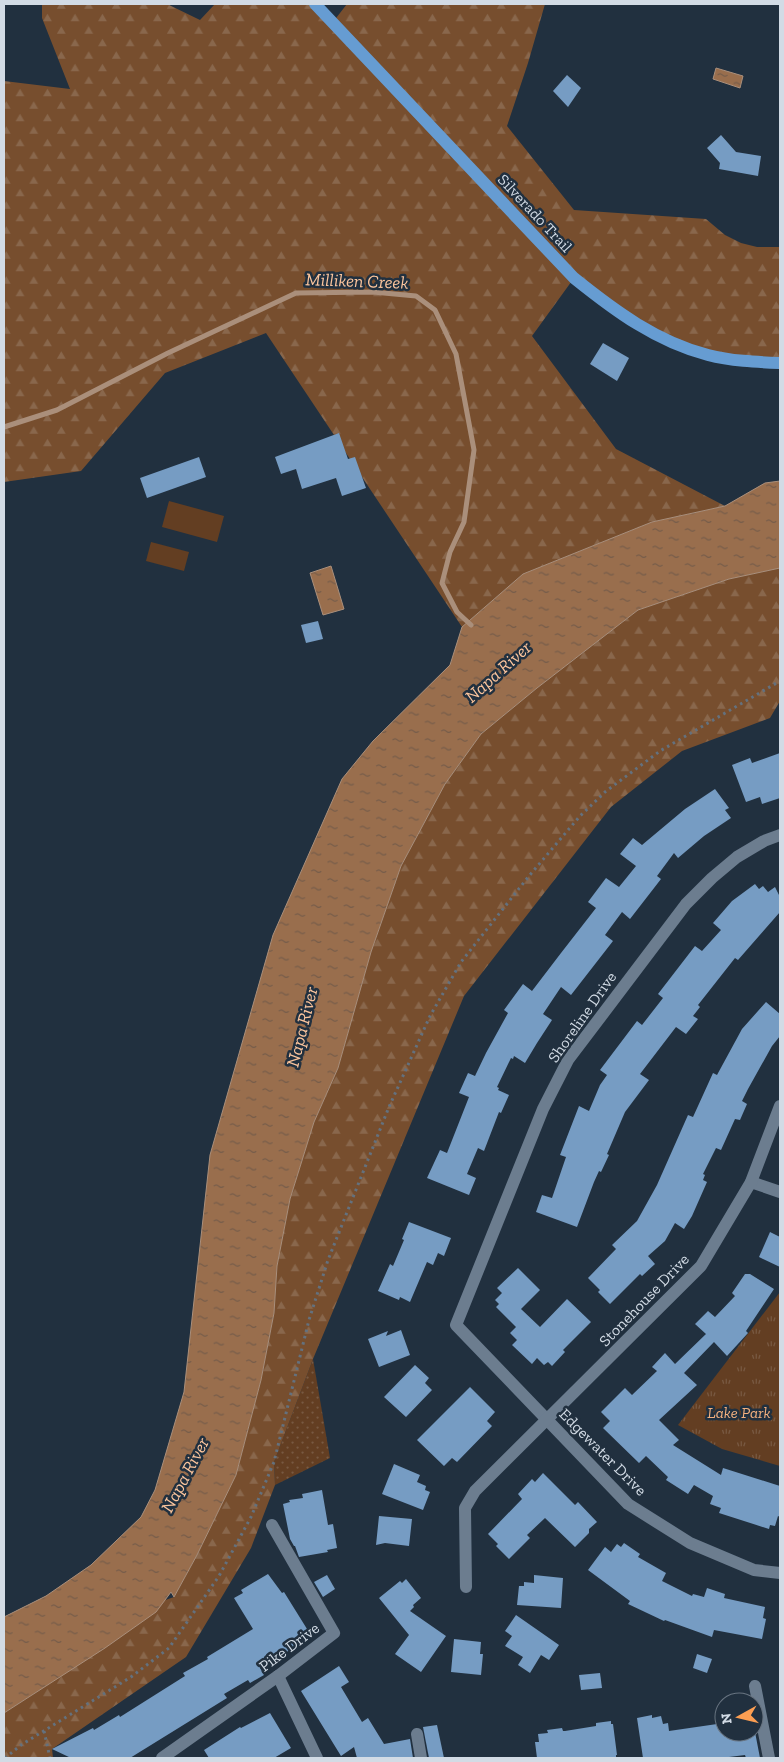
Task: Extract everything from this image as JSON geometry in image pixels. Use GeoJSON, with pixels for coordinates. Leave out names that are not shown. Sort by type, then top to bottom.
{"type":"FeatureCollection","features":[{"type":"Feature","properties":{"kind":"main road","name":"Silverado Trail"},"geometry":{"type":"LineString","coordinates":[[315,4],[574,278],[608,306],[642,328],[676,345],[710,356],[750,362],[780,363]]}},
{"type":"Feature","properties":{"kind":"street","name":"Shoreline Drive"},"geometry":{"type":"LineString","coordinates":[[456,1325],[543,1109],[568,1060],[686,904],[737,857],[764,841],[780,835]]}},
{"type":"Feature","properties":{"kind":"street","name":"Stonehouse Drive"},"geometry":{"type":"LineString","coordinates":[[466,1588],[465,1508],[475,1491],[701,1266],[751,1182],[780,1106]]}},
{"type":"Feature","properties":{"kind":"street"},"geometry":{"type":"LineString","coordinates":[[751,1182],[780,1192]]}},
{"type":"Feature","properties":{"kind":"street","name":"Edgewater Drive"},"geometry":{"type":"LineString","coordinates":[[456,1325],[628,1504],[690,1544],[754,1570],[780,1573]]}},
{"type":"Feature","properties":{"kind":"street","name":"Pike Drive"},"geometry":{"type":"LineString","coordinates":[[162,1758],[278,1676],[334,1633],[272,1525]]}},
{"type":"Feature","properties":{"kind":"street"},"geometry":{"type":"LineString","coordinates":[[278,1676],[317,1758]]}},
{"type":"Feature","properties":{"kind":"street"},"geometry":{"type":"LineString","coordinates":[[755,1686],[769,1758]]}},
{"type":"Feature","properties":{"kind":"street"},"geometry":{"type":"LineString","coordinates":[[417,1734],[421,1758]]}},
{"type":"Feature","properties":{"kind":"path"},"geometry":{"type":"LineString","coordinates":[[5,1758],[21,1745],[132,1677],[169,1648],[218,1576],[250,1517],[274,1462],[309,1320],[328,1260],[389,1107],[430,1016],[462,962],[529,876],[580,816],[606,792],[660,751],[780,681]]}},
{"type":"Feature","properties":{"kind":"path"},"geometry":{"type":"LineString","coordinates":[[44,1731],[50,1758]]}},
{"type":"Feature","properties":{"kind":"green space"},"geometry":{"type":"Polygon","coordinates":[[[42,4],[167,4],[200,20],[215,4],[312,4],[333,22],[347,4],[545,4],[507,126],[574,210],[706,219],[725,235],[741,243],[757,247],[780,247],[780,363],[676,345],[574,278],[532,336],[616,449],[725,506],[652,522],[523,574],[462,627],[266,333],[165,373],[81,471],[4,482],[4,81],[70,89],[42,18],[42,4]]]}},
{"type":"Feature","properties":{"kind":"green space"},"geometry":{"type":"Polygon","coordinates":[[[169,501],[224,516],[217,542],[162,527],[169,501]]]}},
{"type":"Feature","properties":{"kind":"green space"},"geometry":{"type":"Polygon","coordinates":[[[151,542],[189,552],[184,571],[146,561],[151,542]]]}},
{"type":"Feature","properties":{"kind":"green space"},"geometry":{"type":"Polygon","coordinates":[[[780,568],[780,701],[770,718],[682,751],[611,807],[464,996],[313,1359],[274,1462],[275,1485],[251,1548],[186,1657],[52,1749],[53,1758],[4,1758],[4,1713],[46,1686],[128,1613],[174,1597],[236,1475],[261,1380],[274,1314],[277,1266],[290,1199],[314,1122],[338,1068],[371,952],[401,866],[445,784],[481,734],[638,610],[729,579],[780,568]]]}},
{"type":"Feature","properties":{"kind":"green space","name":"Lake Park"},"geometry":{"type":"Polygon","coordinates":[[[780,1292],[780,1466],[722,1449],[678,1425],[780,1292]]]}},
{"type":"Feature","properties":{"kind":"green space"},"geometry":{"type":"Polygon","coordinates":[[[313,1359],[330,1458],[275,1485],[274,1462],[313,1359]]]}},
{"type":"Feature","properties":{"kind":"water"},"geometry":{"type":"Polygon","coordinates":[[[716,68],[743,76],[740,88],[713,79],[716,68]]]}},
{"type":"Feature","properties":{"kind":"water","name":"Napa River"},"geometry":{"type":"Polygon","coordinates":[[[780,481],[780,568],[729,579],[638,610],[481,734],[445,784],[401,866],[371,952],[338,1068],[314,1122],[290,1199],[277,1266],[274,1313],[261,1380],[236,1475],[174,1597],[171,1592],[156,1612],[105,1648],[4,1713],[4,1617],[46,1596],[91,1565],[141,1517],[155,1490],[184,1392],[210,1155],[273,935],[342,779],[373,741],[450,665],[462,627],[523,574],[652,522],[725,506],[765,483],[780,481]]]}},
{"type":"Feature","properties":{"kind":"water"},"geometry":{"type":"Polygon","coordinates":[[[331,566],[344,609],[323,615],[310,573],[331,566]]]}},
{"type":"Feature","properties":{"kind":"building"},"geometry":{"type":"Polygon","coordinates":[[[567,75],[581,88],[568,107],[553,91],[567,75]]]}},
{"type":"Feature","properties":{"kind":"building"},"geometry":{"type":"Polygon","coordinates":[[[721,135],[736,152],[761,156],[758,176],[719,169],[720,163],[707,148],[721,135]]]}},
{"type":"Feature","properties":{"kind":"building"},"geometry":{"type":"Polygon","coordinates":[[[603,343],[629,358],[617,381],[590,364],[603,343]]]}},
{"type":"Feature","properties":{"kind":"building"},"geometry":{"type":"Polygon","coordinates":[[[339,433],[348,459],[355,457],[366,488],[342,496],[336,478],[302,489],[296,469],[281,474],[275,457],[339,433]]]}},
{"type":"Feature","properties":{"kind":"building"},"geometry":{"type":"Polygon","coordinates":[[[199,457],[206,477],[147,498],[140,478],[199,457]]]}},
{"type":"Feature","properties":{"kind":"building"},"geometry":{"type":"Polygon","coordinates":[[[318,621],[323,639],[306,643],[301,625],[318,621]]]}},
{"type":"Feature","properties":{"kind":"building"},"geometry":{"type":"Polygon","coordinates":[[[780,753],[780,798],[762,804],[760,797],[746,802],[732,765],[750,758],[752,763],[780,753]]]}},
{"type":"Feature","properties":{"kind":"building"},"geometry":{"type":"Polygon","coordinates":[[[715,789],[729,808],[725,810],[731,818],[704,836],[678,858],[674,853],[657,876],[661,879],[630,919],[622,912],[605,935],[613,941],[571,995],[561,987],[543,1014],[552,1020],[525,1063],[514,1056],[513,1059],[511,1058],[497,1087],[499,1088],[498,1090],[509,1095],[501,1113],[499,1112],[484,1151],[478,1148],[467,1174],[476,1178],[469,1195],[427,1178],[440,1150],[447,1153],[469,1097],[459,1093],[468,1073],[475,1076],[508,1013],[504,1010],[523,984],[532,991],[596,908],[588,902],[606,878],[619,887],[636,866],[620,854],[633,838],[642,845],[685,809],[715,789]]]}},
{"type":"Feature","properties":{"kind":"building"},"geometry":{"type":"Polygon","coordinates":[[[755,884],[759,889],[763,886],[768,892],[775,887],[780,897],[780,912],[738,960],[735,958],[698,1005],[700,1007],[693,1016],[698,1019],[686,1034],[676,1027],[640,1074],[649,1080],[625,1112],[607,1154],[609,1155],[594,1182],[577,1227],[536,1212],[542,1195],[552,1198],[566,1157],[560,1155],[579,1106],[589,1111],[600,1085],[607,1075],[600,1070],[637,1021],[642,1025],[663,998],[658,994],[695,946],[702,951],[721,930],[713,923],[732,901],[755,884]]]}},
{"type":"Feature","properties":{"kind":"building"},"geometry":{"type":"Polygon","coordinates":[[[766,1002],[780,1014],[780,1036],[772,1046],[742,1101],[747,1104],[740,1120],[735,1119],[721,1150],[716,1148],[703,1174],[705,1175],[703,1180],[707,1182],[692,1216],[684,1229],[675,1223],[665,1241],[648,1256],[655,1264],[642,1276],[640,1274],[610,1304],[588,1278],[616,1249],[612,1245],[637,1221],[657,1185],[688,1115],[693,1117],[713,1073],[717,1075],[742,1029],[766,1002]]]}},
{"type":"Feature","properties":{"kind":"building"},"geometry":{"type":"Polygon","coordinates":[[[409,1222],[451,1238],[444,1256],[438,1253],[433,1265],[427,1262],[410,1302],[400,1297],[399,1300],[378,1291],[390,1264],[393,1266],[409,1222]]]}},
{"type":"Feature","properties":{"kind":"building"},"geometry":{"type":"Polygon","coordinates":[[[770,1232],[780,1237],[780,1267],[759,1257],[770,1232]]]}},
{"type":"Feature","properties":{"kind":"building"},"geometry":{"type":"Polygon","coordinates":[[[518,1268],[540,1290],[521,1309],[540,1327],[567,1299],[591,1322],[563,1350],[565,1352],[552,1366],[548,1362],[544,1365],[537,1358],[532,1364],[512,1345],[517,1340],[510,1333],[516,1327],[496,1307],[499,1304],[495,1300],[502,1293],[497,1288],[518,1268]]]}},
{"type":"Feature","properties":{"kind":"building"},"geometry":{"type":"Polygon","coordinates":[[[745,1274],[750,1274],[774,1289],[746,1331],[748,1333],[727,1356],[714,1342],[684,1373],[697,1385],[659,1420],[679,1440],[673,1445],[721,1475],[723,1468],[780,1486],[780,1517],[778,1516],[775,1526],[770,1525],[769,1529],[719,1513],[721,1508],[710,1504],[713,1496],[694,1485],[688,1494],[666,1480],[668,1477],[646,1456],[639,1463],[603,1428],[610,1421],[601,1412],[625,1388],[632,1395],[657,1371],[652,1367],[665,1353],[675,1364],[706,1334],[695,1324],[708,1311],[715,1317],[735,1296],[732,1293],[745,1274]]]}},
{"type":"Feature","properties":{"kind":"building"},"geometry":{"type":"Polygon","coordinates":[[[401,1330],[410,1355],[379,1367],[368,1339],[388,1331],[386,1336],[401,1330]]]}},
{"type":"Feature","properties":{"kind":"building"},"geometry":{"type":"Polygon","coordinates":[[[415,1365],[429,1378],[425,1383],[432,1390],[406,1417],[384,1397],[415,1365]]]}},
{"type":"Feature","properties":{"kind":"building"},"geometry":{"type":"Polygon","coordinates":[[[470,1387],[495,1412],[487,1421],[492,1426],[457,1462],[452,1458],[444,1466],[417,1440],[470,1387]]]}},
{"type":"Feature","properties":{"kind":"building"},"geometry":{"type":"Polygon","coordinates":[[[394,1464],[420,1475],[417,1482],[426,1486],[425,1490],[430,1492],[423,1510],[382,1494],[394,1464]]]}},
{"type":"Feature","properties":{"kind":"building"},"geometry":{"type":"Polygon","coordinates":[[[543,1473],[575,1505],[578,1502],[597,1522],[575,1547],[545,1518],[527,1535],[530,1538],[509,1559],[496,1546],[498,1544],[488,1534],[522,1499],[518,1494],[532,1479],[535,1482],[543,1473]]]}},
{"type":"Feature","properties":{"kind":"building"},"geometry":{"type":"Polygon","coordinates":[[[322,1490],[328,1525],[333,1524],[337,1548],[327,1550],[328,1552],[299,1557],[290,1539],[283,1504],[290,1502],[289,1500],[303,1498],[302,1494],[322,1490]]]}},
{"type":"Feature","properties":{"kind":"building"},"geometry":{"type":"Polygon","coordinates":[[[379,1516],[412,1519],[409,1546],[385,1543],[376,1545],[379,1516]]]}},
{"type":"Feature","properties":{"kind":"building"},"geometry":{"type":"Polygon","coordinates":[[[624,1543],[640,1554],[638,1557],[666,1573],[662,1581],[692,1596],[693,1594],[704,1597],[707,1588],[725,1594],[724,1598],[765,1607],[763,1618],[766,1619],[762,1639],[714,1630],[712,1637],[664,1621],[628,1604],[630,1601],[588,1570],[605,1547],[611,1552],[617,1544],[621,1547],[624,1543]]]}},
{"type":"Feature","properties":{"kind":"building"},"geometry":{"type":"Polygon","coordinates":[[[268,1574],[282,1593],[284,1592],[312,1637],[260,1668],[264,1675],[250,1683],[248,1680],[224,1694],[227,1698],[130,1758],[71,1758],[52,1749],[93,1728],[94,1730],[119,1715],[120,1717],[185,1676],[183,1673],[208,1659],[207,1657],[253,1629],[234,1598],[243,1593],[241,1590],[268,1574]]]}},
{"type":"Feature","properties":{"kind":"building"},"geometry":{"type":"Polygon","coordinates":[[[327,1575],[335,1589],[323,1597],[314,1582],[327,1575]]]}},
{"type":"Feature","properties":{"kind":"building"},"geometry":{"type":"Polygon","coordinates":[[[534,1575],[563,1578],[561,1608],[517,1605],[519,1586],[524,1586],[524,1582],[534,1583],[534,1575]]]}},
{"type":"Feature","properties":{"kind":"building"},"geometry":{"type":"Polygon","coordinates":[[[406,1579],[421,1598],[413,1605],[414,1607],[410,1611],[446,1636],[421,1672],[395,1654],[409,1635],[379,1598],[400,1581],[402,1583],[406,1579]]]}},
{"type":"Feature","properties":{"kind":"building"},"geometry":{"type":"Polygon","coordinates":[[[516,1615],[559,1645],[549,1660],[541,1655],[530,1673],[518,1665],[523,1657],[505,1646],[512,1636],[505,1631],[516,1615]]]}},
{"type":"Feature","properties":{"kind":"building"},"geometry":{"type":"Polygon","coordinates":[[[454,1639],[481,1642],[480,1654],[483,1654],[481,1675],[451,1672],[454,1639]]]}},
{"type":"Feature","properties":{"kind":"building"},"geometry":{"type":"Polygon","coordinates":[[[697,1654],[712,1659],[707,1673],[693,1668],[697,1654]]]}},
{"type":"Feature","properties":{"kind":"building"},"geometry":{"type":"Polygon","coordinates":[[[339,1666],[349,1682],[341,1687],[362,1722],[368,1718],[384,1744],[410,1739],[413,1758],[357,1758],[354,1747],[341,1756],[301,1691],[339,1666]]]}},
{"type":"Feature","properties":{"kind":"building"},"geometry":{"type":"Polygon","coordinates":[[[600,1673],[602,1688],[581,1690],[579,1675],[600,1673]]]}},
{"type":"Feature","properties":{"kind":"building"},"geometry":{"type":"Polygon","coordinates":[[[270,1713],[291,1748],[274,1758],[209,1758],[204,1750],[240,1727],[270,1713]]]}},
{"type":"Feature","properties":{"kind":"building"},"geometry":{"type":"Polygon","coordinates":[[[652,1715],[652,1718],[661,1716],[663,1724],[668,1723],[669,1731],[714,1724],[714,1742],[757,1742],[760,1758],[746,1758],[745,1755],[721,1758],[643,1758],[637,1718],[652,1715]]]}},
{"type":"Feature","properties":{"kind":"building"},"geometry":{"type":"Polygon","coordinates":[[[611,1721],[611,1724],[613,1724],[616,1758],[537,1758],[535,1742],[539,1742],[538,1734],[548,1733],[547,1730],[562,1728],[565,1731],[596,1726],[596,1723],[611,1721]]]}},
{"type":"Feature","properties":{"kind":"building"},"geometry":{"type":"Polygon","coordinates":[[[437,1725],[444,1758],[429,1758],[423,1727],[437,1725]]]}},
{"type":"Feature","properties":{"kind":"waterway","name":"Milliken Creek"},"geometry":{"type":"LineString","coordinates":[[4,427],[57,410],[168,353],[296,293],[373,292],[416,296],[435,310],[456,354],[474,450],[464,522],[450,552],[442,583],[457,612],[471,625]]}}]}
